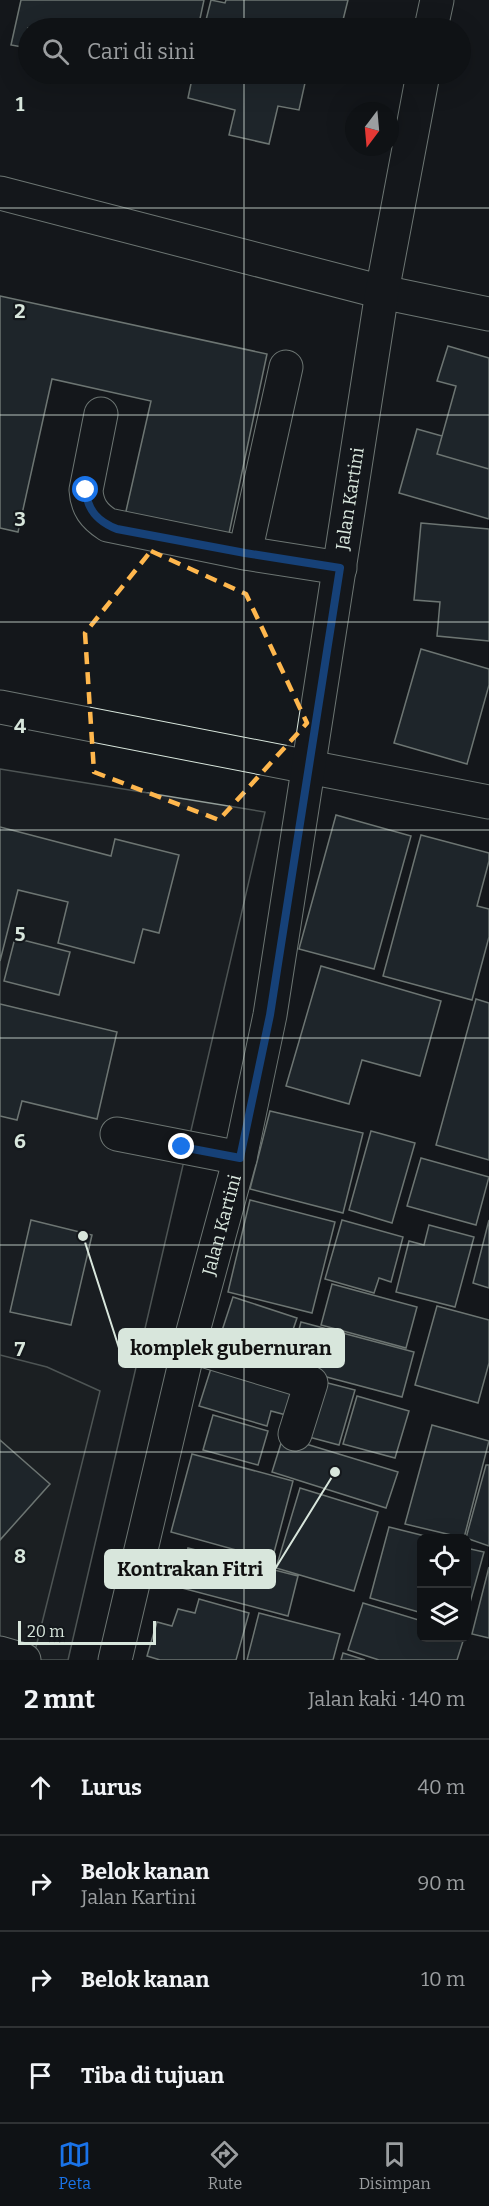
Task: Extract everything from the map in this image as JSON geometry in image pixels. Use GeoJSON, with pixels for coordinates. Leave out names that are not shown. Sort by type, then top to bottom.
{"type":"FeatureCollection","features":[{"type":"Feature","properties":{"kind":"street"},"geometry":{"type":"LineString","coordinates":[[433,18],[437,0]]}},
{"type":"Feature","properties":{"kind":"street","name":"Jalan Kartini"},"geometry":{"type":"LineString","coordinates":[[116,1660],[189,1346],[240,1158],[270,1015],[382,292],[421,84]]}},
{"type":"Feature","properties":{"kind":"street"},"geometry":{"type":"LineString","coordinates":[[0,193],[382,292],[489,314]]}},
{"type":"Feature","properties":{"kind":"street"},"geometry":{"type":"LineString","coordinates":[[245,553],[286,367]]}},
{"type":"Feature","properties":{"kind":"street"},"geometry":{"type":"LineString","coordinates":[[101,414],[86,490],[90,510],[98,519],[117,529],[340,568]]}},
{"type":"Feature","properties":{"kind":"street"},"geometry":{"type":"LineString","coordinates":[[0,707],[489,802]]}},
{"type":"Feature","properties":{"kind":"street"},"geometry":{"type":"LineString","coordinates":[[117,1134],[240,1158]]}},
{"type":"Feature","properties":{"kind":"street"},"geometry":{"type":"LineString","coordinates":[[189,1346],[311,1383],[295,1434]]}},
{"type":"Feature","properties":{"kind":"street"},"geometry":{"type":"LineString","coordinates":[[0,1653],[24,1660]]}},
{"type":"Feature","properties":{"kind":"highlighted area"},"geometry":{"type":"Polygon","coordinates":[[[151,551],[246,594],[307,723],[219,820],[94,772],[85,633],[151,551]]]}},
{"type":"Feature","properties":{"kind":"shaded area"},"geometry":{"type":"Polygon","coordinates":[[[0,769],[265,812],[68,1660],[0,1660],[0,769]]]}},
{"type":"Feature","properties":{"kind":"shaded area"},"geometry":{"type":"Polygon","coordinates":[[[0,1355],[47,1367],[100,1391],[34,1655],[0,1646],[0,1355]]]}},
{"type":"Feature","properties":{"kind":"building"},"geometry":{"type":"Polygon","coordinates":[[[21,0],[204,0],[200,18],[18,18],[18,46],[11,45],[21,0]]]}},
{"type":"Feature","properties":{"kind":"building"},"geometry":{"type":"Polygon","coordinates":[[[211,0],[225,3],[226,0],[348,0],[344,18],[206,18],[211,0]]]}},
{"type":"Feature","properties":{"kind":"building"},"geometry":{"type":"Polygon","coordinates":[[[191,84],[305,84],[299,110],[278,106],[269,144],[229,135],[235,110],[188,98],[191,84]]]}},
{"type":"Feature","properties":{"kind":"building"},"geometry":{"type":"Polygon","coordinates":[[[0,296],[267,354],[227,543],[124,520],[151,401],[52,379],[18,532],[0,528],[0,296]]]}},
{"type":"Feature","properties":{"kind":"building"},"geometry":{"type":"Polygon","coordinates":[[[448,346],[489,358],[489,469],[437,454],[456,386],[437,381],[448,346]]]}},
{"type":"Feature","properties":{"kind":"building"},"geometry":{"type":"Polygon","coordinates":[[[417,429],[442,436],[437,454],[489,469],[489,519],[399,493],[417,429]]]}},
{"type":"Feature","properties":{"kind":"building"},"geometry":{"type":"Polygon","coordinates":[[[421,523],[489,529],[489,641],[437,636],[440,602],[414,600],[421,523]]]}},
{"type":"Feature","properties":{"kind":"building"},"geometry":{"type":"Polygon","coordinates":[[[421,649],[489,669],[489,685],[467,764],[394,743],[421,649]]]}},
{"type":"Feature","properties":{"kind":"building"},"geometry":{"type":"Polygon","coordinates":[[[336,815],[411,836],[374,969],[299,949],[336,815]]]}},
{"type":"Feature","properties":{"kind":"building"},"geometry":{"type":"Polygon","coordinates":[[[0,827],[111,856],[115,839],[179,855],[159,933],[143,929],[134,963],[58,943],[68,902],[18,890],[0,961],[0,827]]]}},
{"type":"Feature","properties":{"kind":"building"},"geometry":{"type":"Polygon","coordinates":[[[421,835],[489,853],[477,906],[489,909],[489,937],[472,1000],[383,976],[421,835]]]}},
{"type":"Feature","properties":{"kind":"building"},"geometry":{"type":"Polygon","coordinates":[[[15,938],[70,952],[59,995],[4,981],[15,938]]]}},
{"type":"Feature","properties":{"kind":"building"},"geometry":{"type":"Polygon","coordinates":[[[321,966],[441,1001],[420,1076],[362,1060],[349,1104],[286,1086],[321,966]]]}},
{"type":"Feature","properties":{"kind":"building"},"geometry":{"type":"Polygon","coordinates":[[[476,999],[489,1003],[489,1160],[436,1145],[476,999]]]}},
{"type":"Feature","properties":{"kind":"building"},"geometry":{"type":"Polygon","coordinates":[[[0,1004],[117,1032],[97,1119],[22,1101],[17,1120],[0,1116],[0,1004]]]}},
{"type":"Feature","properties":{"kind":"building"},"geometry":{"type":"Polygon","coordinates":[[[270,1111],[363,1133],[343,1213],[250,1189],[270,1111]]]}},
{"type":"Feature","properties":{"kind":"building"},"geometry":{"type":"Polygon","coordinates":[[[371,1131],[415,1143],[392,1223],[349,1210],[371,1131]]]}},
{"type":"Feature","properties":{"kind":"building"},"geometry":{"type":"Polygon","coordinates":[[[421,1158],[489,1177],[476,1225],[407,1206],[421,1158]]]}},
{"type":"Feature","properties":{"kind":"building"},"geometry":{"type":"Polygon","coordinates":[[[250,1200],[335,1222],[312,1313],[228,1292],[250,1200]]]}},
{"type":"Feature","properties":{"kind":"building"},"geometry":{"type":"Polygon","coordinates":[[[31,1220],[92,1235],[71,1325],[10,1312],[31,1220]]]}},
{"type":"Feature","properties":{"kind":"building"},"geometry":{"type":"Polygon","coordinates":[[[342,1220],[403,1237],[391,1282],[379,1278],[374,1293],[325,1279],[342,1220]]]}},
{"type":"Feature","properties":{"kind":"building"},"geometry":{"type":"Polygon","coordinates":[[[489,1220],[489,1288],[473,1283],[489,1220]]]}},
{"type":"Feature","properties":{"kind":"building"},"geometry":{"type":"Polygon","coordinates":[[[429,1225],[474,1237],[455,1307],[396,1292],[409,1241],[424,1245],[429,1225]]]}},
{"type":"Feature","properties":{"kind":"building"},"geometry":{"type":"Polygon","coordinates":[[[332,1284],[417,1307],[406,1348],[321,1325],[332,1284]]]}},
{"type":"Feature","properties":{"kind":"building"},"geometry":{"type":"Polygon","coordinates":[[[233,1297],[297,1318],[281,1365],[217,1346],[233,1297]]]}},
{"type":"Feature","properties":{"kind":"building"},"geometry":{"type":"Polygon","coordinates":[[[437,1306],[489,1320],[489,1363],[478,1403],[415,1385],[437,1306]]]}},
{"type":"Feature","properties":{"kind":"building"},"geometry":{"type":"Polygon","coordinates":[[[301,1322],[414,1352],[402,1397],[289,1367],[301,1322]]]}},
{"type":"Feature","properties":{"kind":"building"},"geometry":{"type":"Polygon","coordinates":[[[214,1359],[292,1384],[286,1415],[271,1411],[267,1426],[199,1406],[214,1359]]]}},
{"type":"Feature","properties":{"kind":"building"},"geometry":{"type":"Polygon","coordinates":[[[320,1381],[355,1390],[339,1445],[305,1436],[320,1381]]]}},
{"type":"Feature","properties":{"kind":"building"},"geometry":{"type":"Polygon","coordinates":[[[357,1396],[409,1411],[395,1458],[343,1444],[357,1396]]]}},
{"type":"Feature","properties":{"kind":"building"},"geometry":{"type":"Polygon","coordinates":[[[213,1415],[268,1431],[258,1465],[203,1450],[213,1415]]]}},
{"type":"Feature","properties":{"kind":"building"},"geometry":{"type":"Polygon","coordinates":[[[432,1425],[489,1441],[465,1534],[447,1534],[405,1524],[432,1425]]]}},
{"type":"Feature","properties":{"kind":"building"},"geometry":{"type":"Polygon","coordinates":[[[283,1437],[398,1472],[386,1508],[272,1472],[283,1437]]]}},
{"type":"Feature","properties":{"kind":"building"},"geometry":{"type":"Polygon","coordinates":[[[0,1440],[50,1484],[0,1540],[0,1440]]]}},
{"type":"Feature","properties":{"kind":"building"},"geometry":{"type":"Polygon","coordinates":[[[192,1454],[293,1481],[272,1560],[171,1532],[192,1454]]]}},
{"type":"Feature","properties":{"kind":"building"},"geometry":{"type":"Polygon","coordinates":[[[486,1465],[489,1465],[489,1546],[471,1540],[471,1534],[467,1534],[486,1465]]]}},
{"type":"Feature","properties":{"kind":"building"},"geometry":{"type":"Polygon","coordinates":[[[300,1488],[378,1512],[354,1591],[276,1568],[300,1488]]]}},
{"type":"Feature","properties":{"kind":"building"},"geometry":{"type":"Polygon","coordinates":[[[389,1527],[417,1534],[417,1612],[370,1598],[389,1527]]]}},
{"type":"Feature","properties":{"kind":"building"},"geometry":{"type":"Polygon","coordinates":[[[188,1548],[298,1576],[288,1616],[178,1587],[188,1548]]]}},
{"type":"Feature","properties":{"kind":"building"},"geometry":{"type":"Polygon","coordinates":[[[471,1549],[484,1552],[471,1599],[471,1549]]]}},
{"type":"Feature","properties":{"kind":"building"},"geometry":{"type":"Polygon","coordinates":[[[489,1567],[489,1638],[472,1634],[489,1567]]]}},
{"type":"Feature","properties":{"kind":"building"},"geometry":{"type":"Polygon","coordinates":[[[199,1599],[249,1613],[236,1660],[160,1660],[147,1656],[157,1622],[172,1626],[178,1609],[195,1613],[199,1599]]]}},
{"type":"Feature","properties":{"kind":"building"},"geometry":{"type":"Polygon","coordinates":[[[363,1603],[417,1619],[417,1642],[463,1642],[457,1660],[379,1660],[348,1650],[363,1603]]]}},
{"type":"Feature","properties":{"kind":"building"},"geometry":{"type":"Polygon","coordinates":[[[259,1613],[340,1634],[333,1660],[247,1660],[259,1613]]]}},
{"type":"Feature","properties":{"kind":"building"},"geometry":{"type":"Polygon","coordinates":[[[343,1653],[365,1660],[341,1660],[343,1653]]]}},
{"type":"Feature","properties":{"kind":"place","name":"komplek gubernuran"},"geometry":{"type":"Point","coordinates":[83,1236]}},
{"type":"Feature","properties":{"kind":"place","name":"Kontrakan Fitri"},"geometry":{"type":"Point","coordinates":[335,1472]}},
{"type":"Feature","properties":{"kind":"route"},"geometry":{"type":"LineString","coordinates":[[86,490],[90,510],[98,519],[117,529],[340,568],[270,1015],[240,1158],[182,1147]]}}]}
